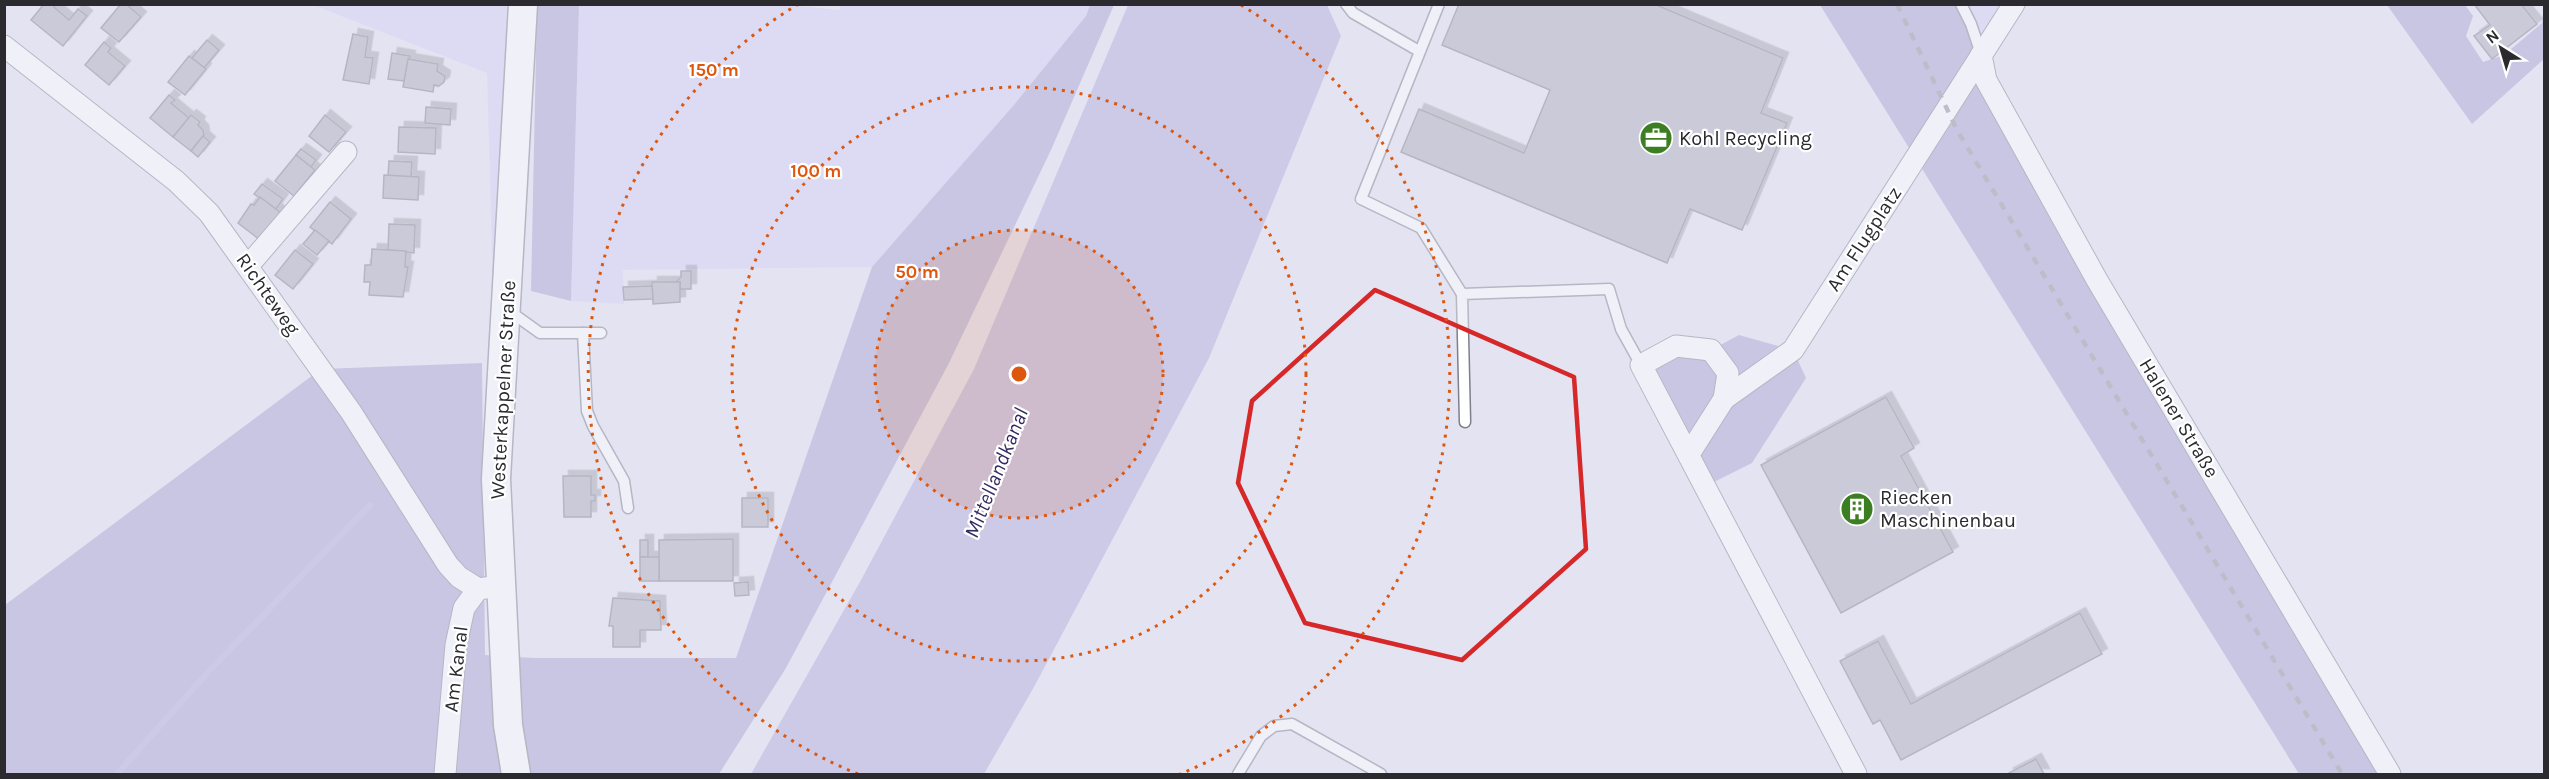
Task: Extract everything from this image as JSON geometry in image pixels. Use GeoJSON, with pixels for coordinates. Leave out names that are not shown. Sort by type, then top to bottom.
{"type":"FeatureCollection","features":[{"type":"Feature","properties":{"kind":"main road","name":"Westerkappelner Straße"},"geometry":{"type":"LineString","coordinates":[[516,774],[489,588],[523,4]]}},
{"type":"Feature","properties":{"kind":"street","name":"Am Flugplatz"},"geometry":{"type":"LineString","coordinates":[[1689,454],[1724,399],[1793,350],[2014,4]]}},
{"type":"Feature","properties":{"kind":"street","name":"Richteweg"},"geometry":{"type":"LineString","coordinates":[[4,45],[176,181],[209,213],[351,412],[448,566],[459,578],[489,588]]}},
{"type":"Feature","properties":{"kind":"street","name":"Halener Straße"},"geometry":{"type":"LineString","coordinates":[[1981,55],[1986,80],[2091,269],[2390,774]]}},
{"type":"Feature","properties":{"kind":"street"},"geometry":{"type":"LineString","coordinates":[[248,266],[346,153]]}},
{"type":"Feature","properties":{"kind":"street","name":"Am Flugplatz"},"geometry":{"type":"LineString","coordinates":[[1641,366],[1676,346],[1711,350],[1728,372],[1724,399]]}},
{"type":"Feature","properties":{"kind":"street"},"geometry":{"type":"LineString","coordinates":[[1641,366],[1856,774]]}},
{"type":"Feature","properties":{"kind":"street","name":"Am Kanal"},"geometry":{"type":"LineString","coordinates":[[445,774],[456,645],[464,608],[489,588]]}},
{"type":"Feature","properties":{"kind":"lane"},"geometry":{"type":"LineString","coordinates":[[1346,4],[1353,13],[1419,51]]}},
{"type":"Feature","properties":{"kind":"lane"},"geometry":{"type":"LineString","coordinates":[[1439,4],[1361,199],[1421,228],[1462,294],[1465,422]]}},
{"type":"Feature","properties":{"kind":"lane"},"geometry":{"type":"LineString","coordinates":[[1961,4],[1971,24],[1981,55]]}},
{"type":"Feature","properties":{"kind":"lane"},"geometry":{"type":"LineString","coordinates":[[1462,294],[1609,289],[1621,329],[1641,366]]}},
{"type":"Feature","properties":{"kind":"lane"},"geometry":{"type":"LineString","coordinates":[[506,308],[540,333],[601,333]]}},
{"type":"Feature","properties":{"kind":"lane"},"geometry":{"type":"LineString","coordinates":[[582,333],[587,411],[624,482],[628,508]]}},
{"type":"Feature","properties":{"kind":"lane"},"geometry":{"type":"LineString","coordinates":[[1238,774],[1261,736],[1274,726],[1292,724],[1381,774]]}},
{"type":"Feature","properties":{"kind":"highlighted area"},"geometry":{"type":"Polygon","coordinates":[[[1375,290],[1574,377],[1586,549],[1462,660],[1305,623],[1238,483],[1252,401],[1375,290]]]}},
{"type":"Feature","properties":{"kind":"shaded area"},"geometry":{"type":"Polygon","coordinates":[[[780,4],[840,10],[840,4],[1090,5],[1086,16],[1013,106],[872,267],[623,270],[624,304],[571,301],[579,5],[780,4]]]}},
{"type":"Feature","properties":{"kind":"shaded area"},"geometry":{"type":"Polygon","coordinates":[[[313,5],[507,5],[494,324],[487,73],[313,5]]]}},
{"type":"Feature","properties":{"kind":"shaded area"},"geometry":{"type":"Polygon","coordinates":[[[537,5],[579,5],[571,301],[531,291],[537,5]]]}},
{"type":"Feature","properties":{"kind":"shaded area"},"geometry":{"type":"Polygon","coordinates":[[[1090,5],[1114,5],[1051,150],[949,363],[786,668],[719,774],[5,774],[5,605],[321,369],[482,363],[485,655],[534,658],[736,658],[872,267],[1013,106],[1086,16],[1090,5]]]}},
{"type":"Feature","properties":{"kind":"shaded area"},"geometry":{"type":"Polygon","coordinates":[[[1820,5],[1958,5],[1981,55],[2390,774],[2299,774],[1820,5]]]}},
{"type":"Feature","properties":{"kind":"shaded area"},"geometry":{"type":"Polygon","coordinates":[[[1959,5],[2014,5],[1981,55],[1959,5]]]}},
{"type":"Feature","properties":{"kind":"shaded area"},"geometry":{"type":"Polygon","coordinates":[[[2387,5],[2465,5],[2473,16],[2466,36],[2483,62],[2504,55],[2542,23],[2544,6],[2544,59],[2472,124],[2387,5]]]}},
{"type":"Feature","properties":{"kind":"shaded area"},"geometry":{"type":"Polygon","coordinates":[[[1739,335],[1793,350],[1806,378],[1752,463],[1706,486],[1641,366],[1676,346],[1711,350],[1739,335]]]}},
{"type":"Feature","properties":{"kind":"water","name":"Mittellandkanal"},"geometry":{"type":"Polygon","coordinates":[[[1128,5],[1327,5],[1341,36],[1209,358],[1034,687],[984,774],[751,774],[861,580],[974,369],[1128,5]]]}},
{"type":"Feature","properties":{"kind":"building"},"geometry":{"type":"Polygon","coordinates":[[[44,4],[56,4],[54,7],[69,20],[78,9],[87,16],[63,46],[31,20],[44,4]]]}},
{"type":"Feature","properties":{"kind":"building"},"geometry":{"type":"Polygon","coordinates":[[[121,4],[126,4],[141,17],[119,42],[101,28],[121,4]]]}},
{"type":"Feature","properties":{"kind":"building","name":"Kohl Recycling"},"geometry":{"type":"Polygon","coordinates":[[[1459,4],[1654,4],[1783,58],[1761,113],[1787,123],[1742,230],[1690,209],[1667,263],[1401,152],[1419,109],[1524,153],[1550,90],[1442,45],[1459,4]]]}},
{"type":"Feature","properties":{"kind":"building"},"geometry":{"type":"Polygon","coordinates":[[[2474,4],[2521,4],[2537,24],[2492,59],[2474,36],[2490,25],[2474,4]]]}},
{"type":"Feature","properties":{"kind":"building"},"geometry":{"type":"Polygon","coordinates":[[[353,34],[368,37],[365,57],[373,58],[369,84],[343,80],[353,34]]]}},
{"type":"Feature","properties":{"kind":"building"},"geometry":{"type":"Polygon","coordinates":[[[207,40],[219,50],[204,68],[192,58],[207,40]]]}},
{"type":"Feature","properties":{"kind":"building"},"geometry":{"type":"Polygon","coordinates":[[[104,42],[111,48],[108,52],[125,66],[109,85],[85,65],[104,42]]]}},
{"type":"Feature","properties":{"kind":"building"},"geometry":{"type":"Polygon","coordinates":[[[392,53],[410,56],[404,81],[388,79],[392,53]]]}},
{"type":"Feature","properties":{"kind":"building"},"geometry":{"type":"Polygon","coordinates":[[[189,56],[206,69],[185,95],[168,82],[189,56]]]}},
{"type":"Feature","properties":{"kind":"building"},"geometry":{"type":"Polygon","coordinates":[[[408,59],[438,64],[437,71],[445,76],[444,82],[439,86],[434,85],[433,92],[403,87],[408,59]]]}},
{"type":"Feature","properties":{"kind":"building"},"geometry":{"type":"Polygon","coordinates":[[[169,95],[175,100],[171,103],[189,118],[173,137],[150,118],[169,95]]]}},
{"type":"Feature","properties":{"kind":"building"},"geometry":{"type":"Polygon","coordinates":[[[426,107],[451,109],[450,125],[425,123],[426,107]]]}},
{"type":"Feature","properties":{"kind":"building"},"geometry":{"type":"Polygon","coordinates":[[[191,115],[200,122],[198,125],[204,135],[191,151],[173,137],[191,115]]]}},
{"type":"Feature","properties":{"kind":"building"},"geometry":{"type":"Polygon","coordinates":[[[325,115],[346,132],[329,152],[309,136],[325,115]]]}},
{"type":"Feature","properties":{"kind":"building"},"geometry":{"type":"Polygon","coordinates":[[[399,127],[436,128],[435,154],[398,152],[399,127]]]}},
{"type":"Feature","properties":{"kind":"building"},"geometry":{"type":"Polygon","coordinates":[[[203,136],[210,142],[198,157],[191,151],[203,136]]]}},
{"type":"Feature","properties":{"kind":"building"},"geometry":{"type":"Polygon","coordinates":[[[301,149],[316,160],[311,167],[296,155],[301,149]]]}},
{"type":"Feature","properties":{"kind":"building"},"geometry":{"type":"Polygon","coordinates":[[[296,155],[315,170],[294,196],[275,181],[296,155]]]}},
{"type":"Feature","properties":{"kind":"building"},"geometry":{"type":"Polygon","coordinates":[[[389,161],[412,162],[411,177],[388,176],[389,161]]]}},
{"type":"Feature","properties":{"kind":"building"},"geometry":{"type":"Polygon","coordinates":[[[384,175],[419,177],[418,200],[383,198],[384,175]]]}},
{"type":"Feature","properties":{"kind":"building"},"geometry":{"type":"Polygon","coordinates":[[[262,184],[283,199],[276,209],[254,194],[262,184]]]}},
{"type":"Feature","properties":{"kind":"building"},"geometry":{"type":"Polygon","coordinates":[[[260,197],[281,213],[260,240],[238,223],[251,204],[254,205],[260,197]]]}},
{"type":"Feature","properties":{"kind":"building"},"geometry":{"type":"Polygon","coordinates":[[[330,202],[351,219],[332,244],[310,227],[330,202]]]}},
{"type":"Feature","properties":{"kind":"building"},"geometry":{"type":"Polygon","coordinates":[[[389,224],[415,225],[414,253],[388,250],[389,224]]]}},
{"type":"Feature","properties":{"kind":"building"},"geometry":{"type":"Polygon","coordinates":[[[315,230],[329,241],[317,255],[303,244],[315,230]]]}},
{"type":"Feature","properties":{"kind":"building"},"geometry":{"type":"Polygon","coordinates":[[[372,249],[406,251],[405,267],[408,267],[403,297],[369,295],[370,282],[364,282],[365,265],[371,265],[372,249]]]}},
{"type":"Feature","properties":{"kind":"building"},"geometry":{"type":"Polygon","coordinates":[[[295,250],[313,264],[293,289],[275,275],[295,250]]]}},
{"type":"Feature","properties":{"kind":"building"},"geometry":{"type":"Polygon","coordinates":[[[681,271],[691,271],[691,289],[680,289],[680,282],[676,282],[681,277],[681,271]]]}},
{"type":"Feature","properties":{"kind":"building"},"geometry":{"type":"Polygon","coordinates":[[[652,282],[680,282],[680,302],[653,304],[652,282]]]}},
{"type":"Feature","properties":{"kind":"building"},"geometry":{"type":"Polygon","coordinates":[[[652,286],[653,299],[624,300],[623,287],[652,286]]]}},
{"type":"Feature","properties":{"kind":"building","name":"Riecken Maschinenbau"},"geometry":{"type":"Polygon","coordinates":[[[1886,397],[1914,448],[1901,456],[1953,552],[1841,613],[1761,465],[1886,397]]]}},
{"type":"Feature","properties":{"kind":"building"},"geometry":{"type":"Polygon","coordinates":[[[563,476],[591,476],[591,495],[595,495],[595,501],[591,501],[591,517],[564,517],[563,476]]]}},
{"type":"Feature","properties":{"kind":"building"},"geometry":{"type":"Polygon","coordinates":[[[742,498],[768,498],[768,527],[742,527],[742,498]]]}},
{"type":"Feature","properties":{"kind":"building"},"geometry":{"type":"Polygon","coordinates":[[[733,539],[733,581],[659,581],[659,540],[733,539]]]}},
{"type":"Feature","properties":{"kind":"building"},"geometry":{"type":"Polygon","coordinates":[[[640,540],[648,540],[648,557],[640,557],[640,540]]]}},
{"type":"Feature","properties":{"kind":"building"},"geometry":{"type":"Polygon","coordinates":[[[640,557],[659,557],[659,581],[640,581],[640,557]]]}},
{"type":"Feature","properties":{"kind":"building"},"geometry":{"type":"Polygon","coordinates":[[[748,582],[749,595],[735,596],[734,583],[748,582]]]}},
{"type":"Feature","properties":{"kind":"building"},"geometry":{"type":"Polygon","coordinates":[[[613,598],[660,601],[661,630],[640,630],[640,647],[613,647],[613,626],[609,626],[613,598]]]}},
{"type":"Feature","properties":{"kind":"building"},"geometry":{"type":"Polygon","coordinates":[[[2080,613],[2102,654],[1901,760],[1880,720],[1873,724],[1840,661],[1878,641],[1911,704],[2080,613]]]}},
{"type":"Feature","properties":{"kind":"building"},"geometry":{"type":"Polygon","coordinates":[[[2036,759],[2044,774],[2007,774],[2036,759]]]}},
{"type":"Feature","properties":{"kind":"waterway"},"geometry":{"type":"LineString","coordinates":[[117,774],[209,671],[370,505]]}},
{"type":"Feature","properties":{"kind":"railway"},"geometry":{"type":"LineString","coordinates":[[1897,4],[1957,130],[2342,774]]}},
{"type":"Feature","properties":{"kind":"place","name":"Kohl Recycling"},"geometry":{"type":"Point","coordinates":[1656,138]}},
{"type":"Feature","properties":{"kind":"place","name":"Riecken Maschinenbau"},"geometry":{"type":"Point","coordinates":[1857,509]}}]}
